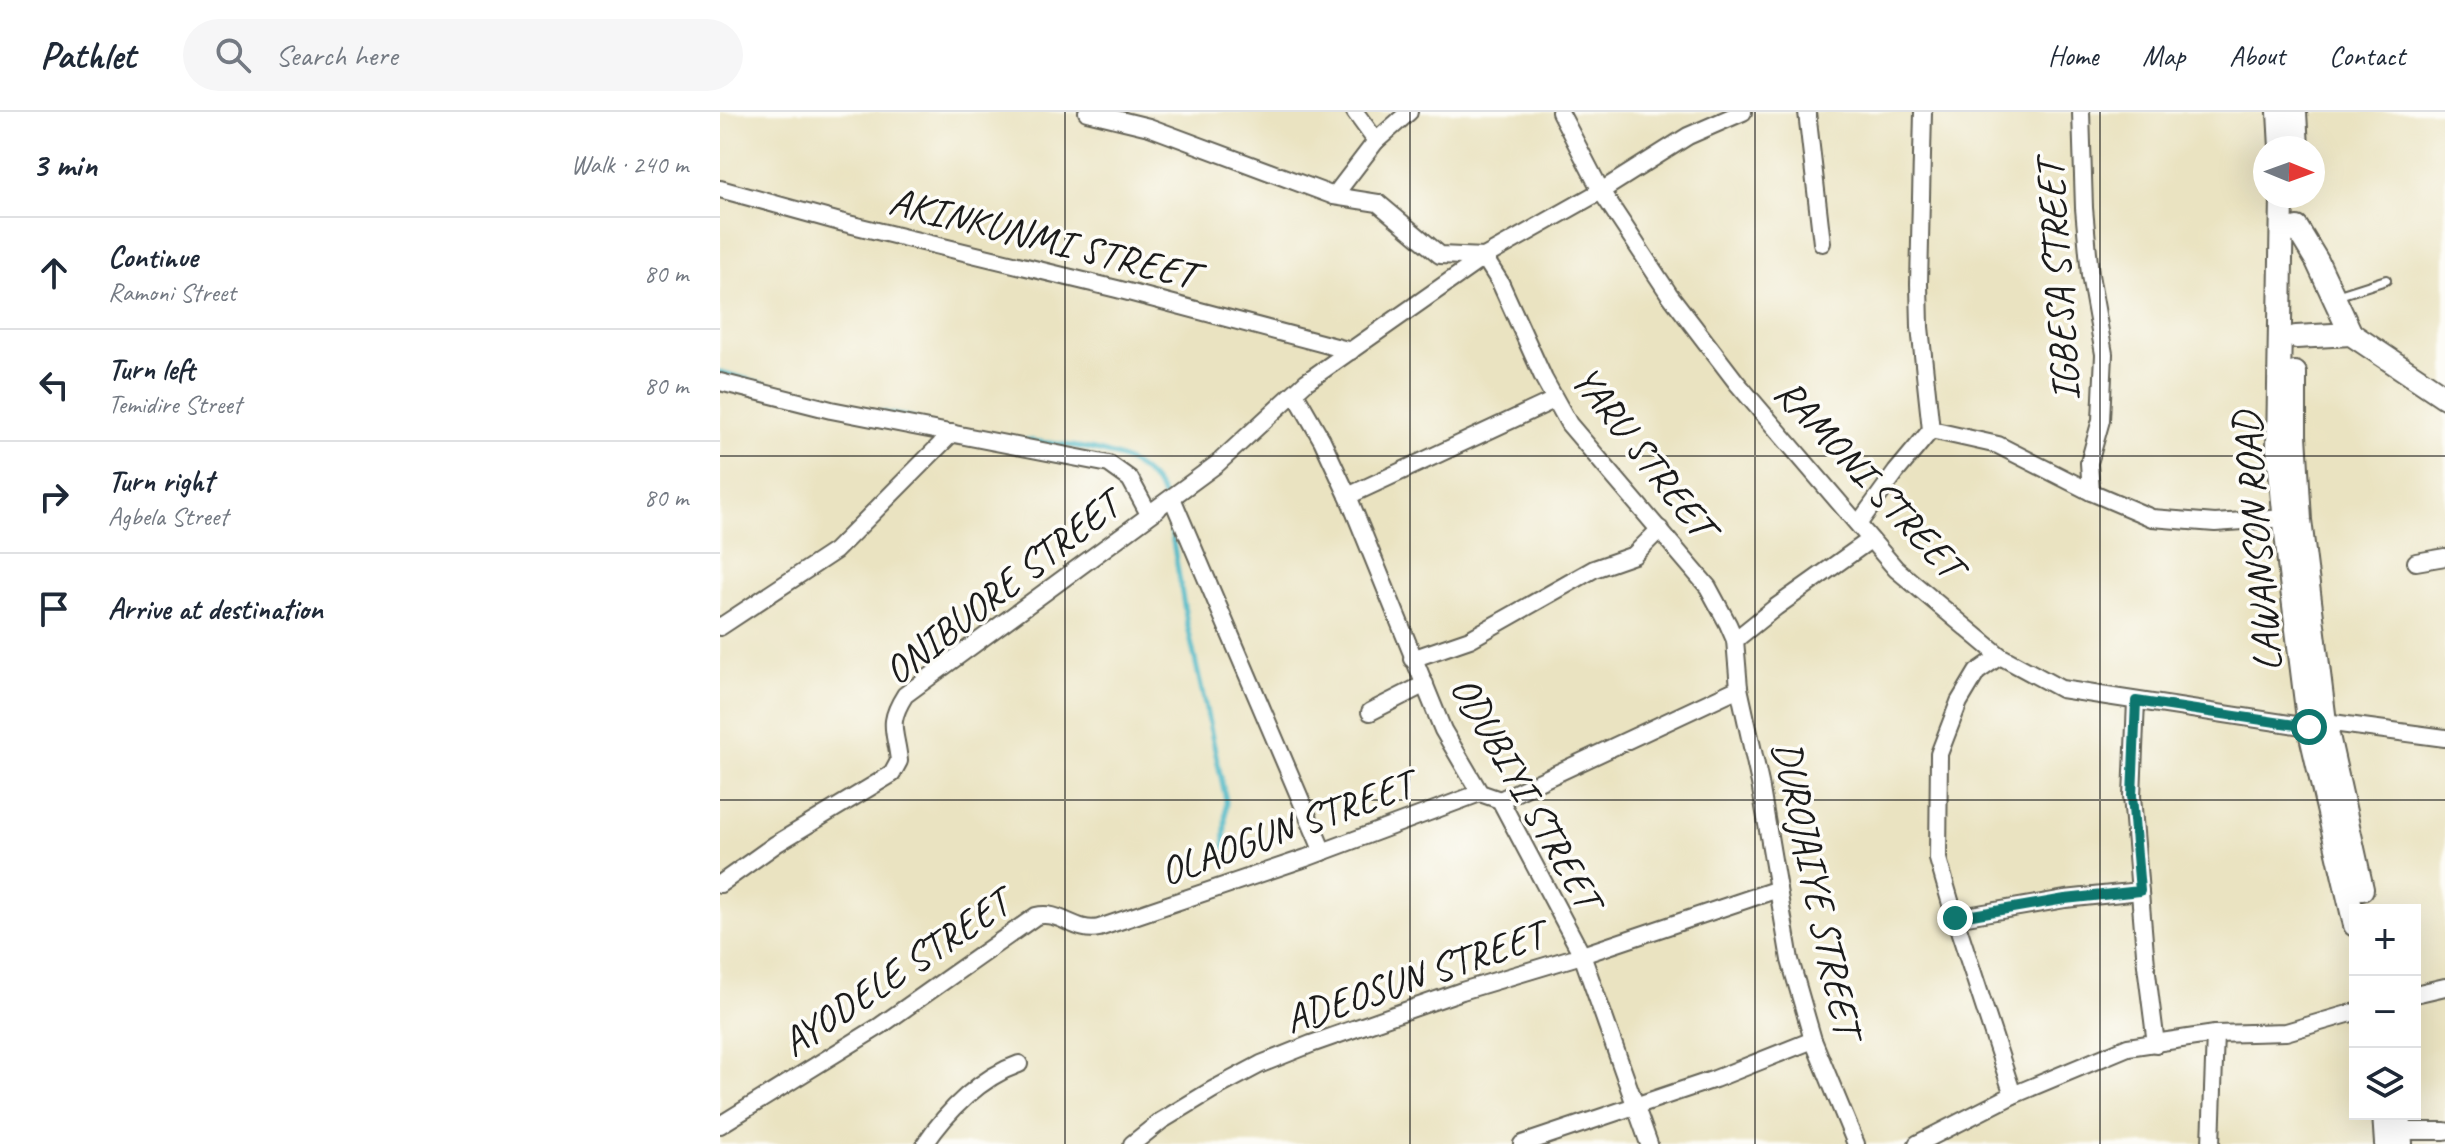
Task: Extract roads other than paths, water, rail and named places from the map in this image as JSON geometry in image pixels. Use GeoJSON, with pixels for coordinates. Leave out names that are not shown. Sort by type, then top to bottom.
{"type":"FeatureCollection","features":[{"type":"Feature","properties":{"kind":"main road"},"geometry":{"type":"LineString","coordinates":[[2279,112],[2280,136]]}},
{"type":"Feature","properties":{"kind":"main road"},"geometry":{"type":"LineString","coordinates":[[2295,112],[2296,136]]}},
{"type":"Feature","properties":{"kind":"main road","name":"LAWANSON ROAD"},"geometry":{"type":"LineString","coordinates":[[2282,208],[2278,450],[2290,573],[2351,904]]}},
{"type":"Feature","properties":{"kind":"main road","name":"LAWANSON ROAD"},"geometry":{"type":"LineString","coordinates":[[2297,208],[2295,435],[2317,724],[2364,904]]}},
{"type":"Feature","properties":{"kind":"main road"},"geometry":{"type":"LineString","coordinates":[[2297,228],[2335,297],[2351,334],[2445,397]]}},
{"type":"Feature","properties":{"kind":"main road"},"geometry":{"type":"LineString","coordinates":[[2296,337],[2351,334]]}},
{"type":"Feature","properties":{"kind":"street"},"geometry":{"type":"LineString","coordinates":[[1087,112],[1149,127],[1334,196],[1378,203],[1440,255],[1484,257]]}},
{"type":"Feature","properties":{"kind":"street"},"geometry":{"type":"LineString","coordinates":[[1355,112],[1376,141]]}},
{"type":"Feature","properties":{"kind":"street"},"geometry":{"type":"LineString","coordinates":[[1334,196],[1376,141],[1409,112]]}},
{"type":"Feature","properties":{"kind":"street","name":"RAMONI STREET"},"geometry":{"type":"LineString","coordinates":[[1560,112],[1601,191],[1701,338],[1896,569],[2000,656],[2061,689],[2136,701],[2445,738]]}},
{"type":"Feature","properties":{"kind":"street","name":"ONIBUORE STREET"},"geometry":{"type":"LineString","coordinates":[[720,884],[776,844],[892,774],[899,761],[893,734],[894,712],[905,695],[1217,464],[1295,393],[1484,257],[1601,191],[1688,136],[1743,112]]}},
{"type":"Feature","properties":{"kind":"street"},"geometry":{"type":"LineString","coordinates":[[1807,112],[1822,243]]}},
{"type":"Feature","properties":{"kind":"street"},"geometry":{"type":"LineString","coordinates":[[1859,523],[1931,430],[1919,284],[1923,112]]}},
{"type":"Feature","properties":{"kind":"street","name":"IGBESA STREET"},"geometry":{"type":"LineString","coordinates":[[2081,112],[2090,275],[2104,354],[2101,420],[2089,463],[2091,492]]}},
{"type":"Feature","properties":{"kind":"street","name":"AKINKUNMI STREET"},"geometry":{"type":"LineString","coordinates":[[720,189],[1351,351]]}},
{"type":"Feature","properties":{"kind":"street","name":"YARU STREET"},"geometry":{"type":"LineString","coordinates":[[1484,257],[1500,282],[1554,400],[1595,457],[1708,587],[1735,640]]}},
{"type":"Feature","properties":{"kind":"street"},"geometry":{"type":"LineString","coordinates":[[720,382],[831,410],[1109,464],[1130,479],[1154,512]]}},
{"type":"Feature","properties":{"kind":"street","name":"ODUBIYI STREET"},"geometry":{"type":"LineString","coordinates":[[1295,393],[1322,440],[1348,496],[1443,730],[1480,793],[1500,800],[1582,955],[1649,1144]]}},
{"type":"Feature","properties":{"kind":"street"},"geometry":{"type":"LineString","coordinates":[[1348,496],[1554,400]]}},
{"type":"Feature","properties":{"kind":"street"},"geometry":{"type":"LineString","coordinates":[[1931,430],[1998,445],[2091,492],[2152,518],[2215,523],[2286,518]]}},
{"type":"Feature","properties":{"kind":"street"},"geometry":{"type":"LineString","coordinates":[[720,627],[835,551],[952,433]]}},
{"type":"Feature","properties":{"kind":"street"},"geometry":{"type":"LineString","coordinates":[[1172,498],[1323,852]]}},
{"type":"Feature","properties":{"kind":"street"},"geometry":{"type":"LineString","coordinates":[[1412,659],[1470,639],[1594,569],[1634,555],[1660,529]]}},
{"type":"Feature","properties":{"kind":"street"},"geometry":{"type":"LineString","coordinates":[[1735,640],[1870,540]]}},
{"type":"Feature","properties":{"kind":"street"},"geometry":{"type":"LineString","coordinates":[[2416,562],[2445,557]]}},
{"type":"Feature","properties":{"kind":"street","name":"DUROJAIYE STREET"},"geometry":{"type":"LineString","coordinates":[[1735,640],[1739,688],[1790,960],[1813,1040],[1856,1144]]}},
{"type":"Feature","properties":{"kind":"street"},"geometry":{"type":"LineString","coordinates":[[2000,656],[1977,672],[1947,728],[1939,754],[1938,859],[2013,1095]]}},
{"type":"Feature","properties":{"kind":"street"},"geometry":{"type":"LineString","coordinates":[[1370,712],[1425,684]]}},
{"type":"Feature","properties":{"kind":"street"},"geometry":{"type":"LineString","coordinates":[[1500,800],[1739,688]]}},
{"type":"Feature","properties":{"kind":"street"},"geometry":{"type":"LineString","coordinates":[[2136,701],[2132,796],[2156,1044]]}},
{"type":"Feature","properties":{"kind":"street","name":"OLAOGUN STREET"},"geometry":{"type":"LineString","coordinates":[[1114,923],[1323,852],[1480,793]]}},
{"type":"Feature","properties":{"kind":"street","name":"ADEOSUN STREET"},"geometry":{"type":"LineString","coordinates":[[1137,1142],[1161,1121],[1212,1090],[1298,1049],[1462,991],[1582,955],[1778,889]]}},
{"type":"Feature","properties":{"kind":"street"},"geometry":{"type":"LineString","coordinates":[[1955,918],[2065,899],[2140,891]]}},
{"type":"Feature","properties":{"kind":"street","name":"AYODELE STREET"},"geometry":{"type":"LineString","coordinates":[[720,1125],[880,1026],[1036,916],[1049,914],[1090,930],[1114,923]]}},
{"type":"Feature","properties":{"kind":"street"},"geometry":{"type":"LineString","coordinates":[[2421,993],[2445,987]]}},
{"type":"Feature","properties":{"kind":"street"},"geometry":{"type":"LineString","coordinates":[[1917,1144],[2013,1095],[2128,1047],[2215,1034],[2286,1032],[2349,1014]]}},
{"type":"Feature","properties":{"kind":"street"},"geometry":{"type":"LineString","coordinates":[[2211,1144],[2215,1034]]}},
{"type":"Feature","properties":{"kind":"street"},"geometry":{"type":"LineString","coordinates":[[1522,1144],[1715,1079],[1813,1040]]}},
{"type":"Feature","properties":{"kind":"street"},"geometry":{"type":"LineString","coordinates":[[925,1144],[965,1098],[999,1071],[1019,1064]]}},
{"type":"Feature","properties":{"kind":"street"},"geometry":{"type":"LineString","coordinates":[[2397,1133],[2445,1131]]}},
{"type":"Feature","properties":{"kind":"lane"},"geometry":{"type":"LineString","coordinates":[[2335,297],[2386,280]]}},
{"type":"Feature","properties":{"kind":"waterway"},"geometry":{"type":"LineString","coordinates":[[720,372],[785,390]]}},
{"type":"Feature","properties":{"kind":"waterway"},"geometry":{"type":"LineString","coordinates":[[880,412],[914,418]]}},
{"type":"Feature","properties":{"kind":"waterway"},"geometry":{"type":"LineString","coordinates":[[1026,440],[1085,448],[1123,459],[1153,481],[1164,498]]}},
{"type":"Feature","properties":{"kind":"waterway"},"geometry":{"type":"LineString","coordinates":[[1167,507],[1187,623],[1226,800],[1224,852]]}}]}
